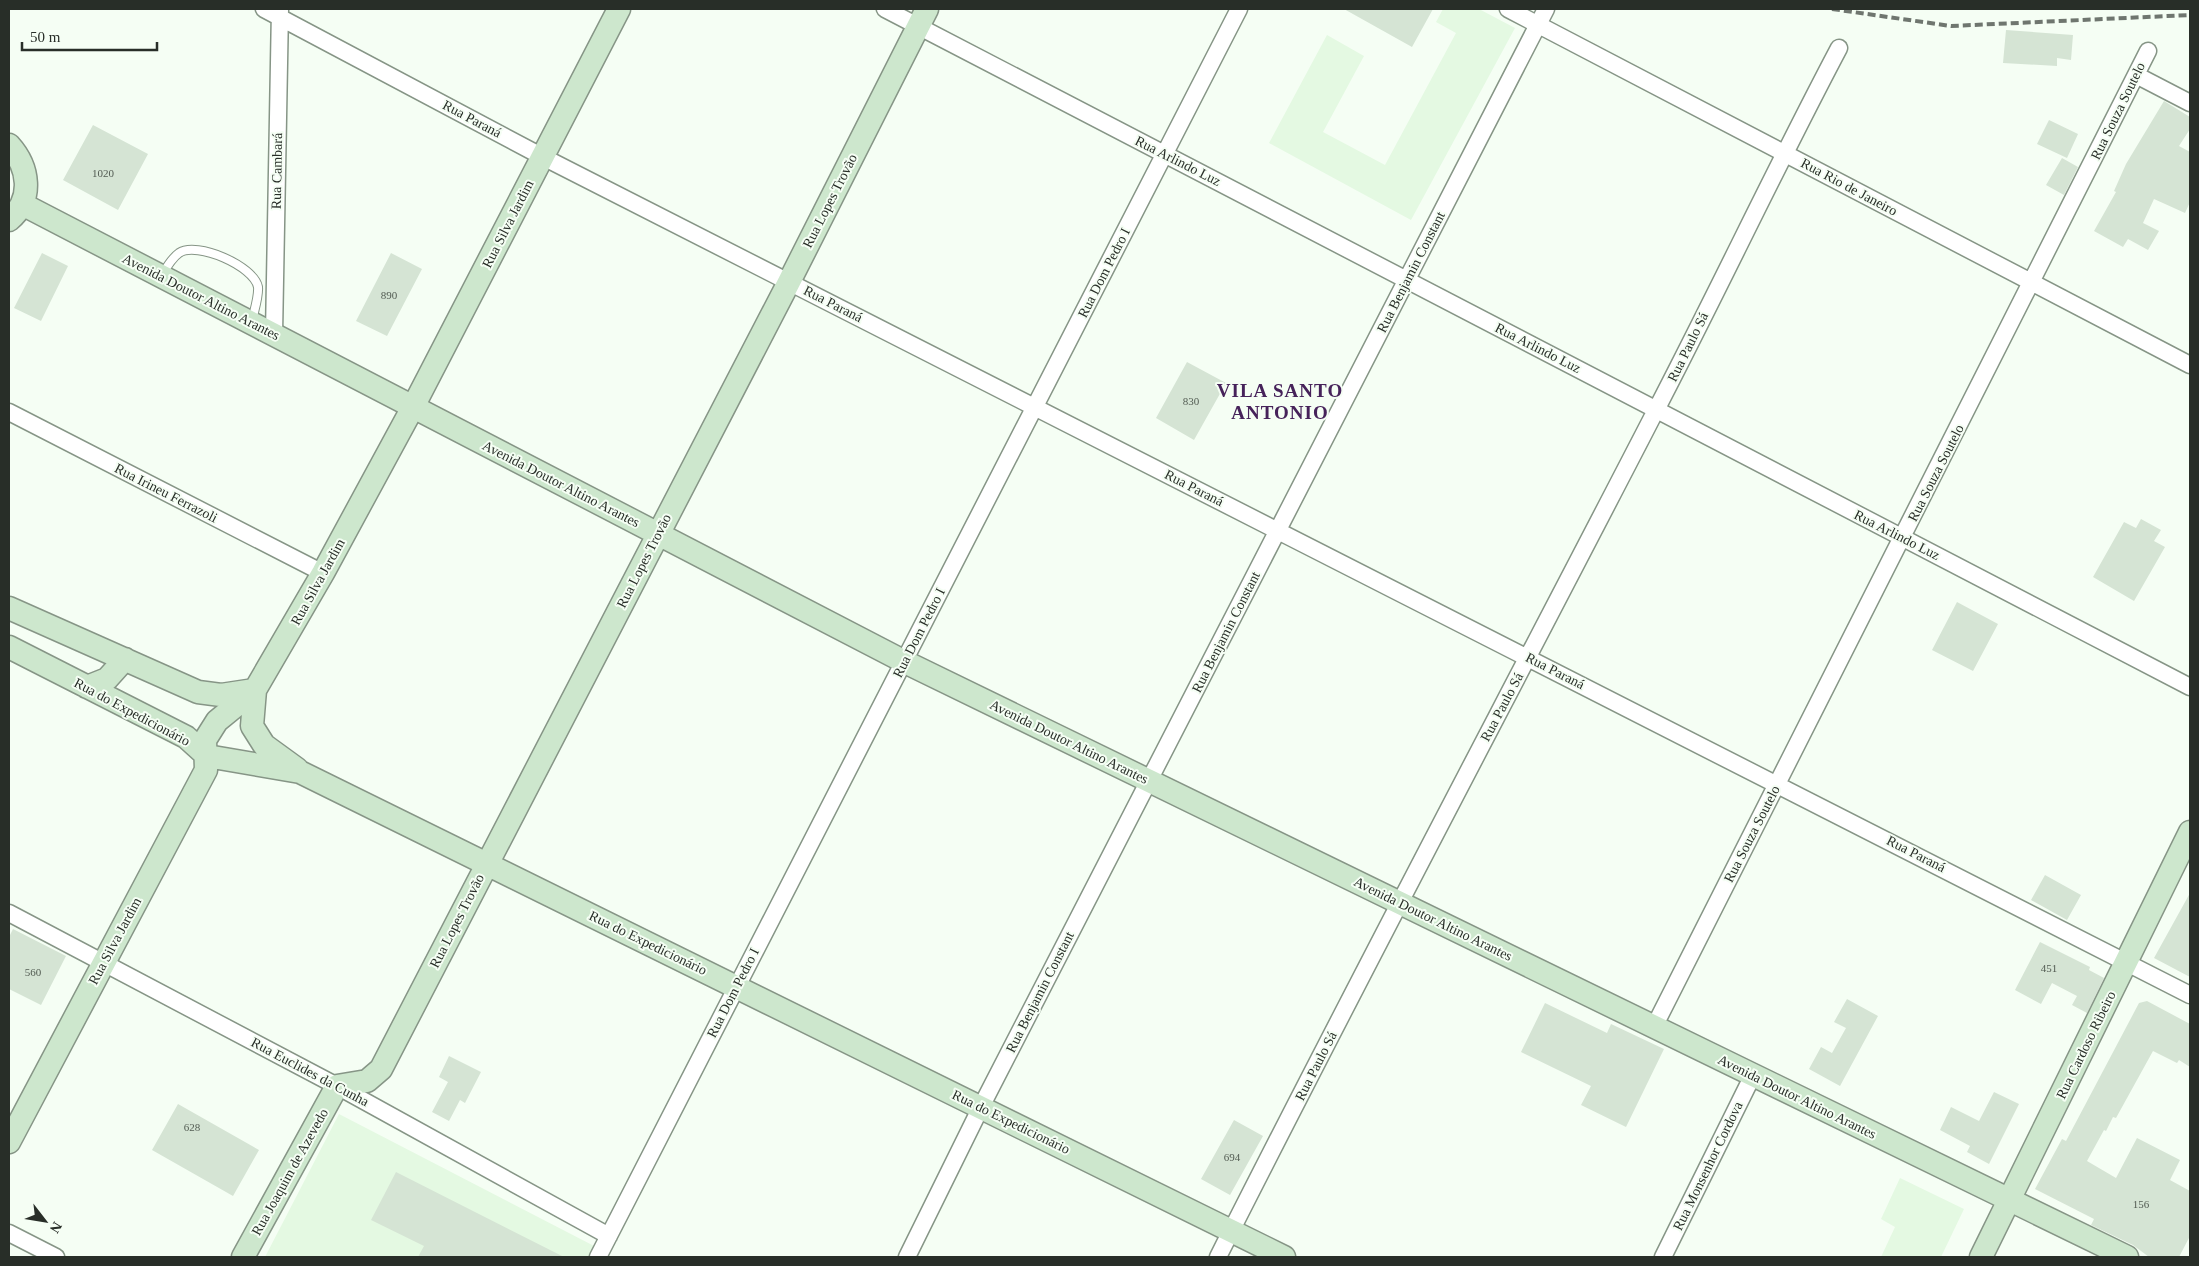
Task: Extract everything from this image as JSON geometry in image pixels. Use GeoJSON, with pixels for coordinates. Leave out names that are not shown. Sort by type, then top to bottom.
{"type":"FeatureCollection","features":[{"type":"Feature","properties":{"kind":"street","name":"Rua Paraná"},"geometry":{"type":"LineString","coordinates":[[264,9],[280,13],[543,157],[2127,961],[2190,995]]}},
{"type":"Feature","properties":{"kind":"street","name":"Rua Silva Jardim"},"geometry":{"type":"LineString","coordinates":[[9,1142],[206,770],[205,740],[216,722],[255,690],[323,573],[414,407],[619,9]]}},
{"type":"Feature","properties":{"kind":"street","name":"Rua Arlindo Luz"},"geometry":{"type":"LineString","coordinates":[[885,9],[922,17],[1165,154],[2190,687]]}},
{"type":"Feature","properties":{"kind":"street","name":"Rua Dom Pedro I"},"geometry":{"type":"LineString","coordinates":[[598,1257],[1240,9]]}},
{"type":"Feature","properties":{"kind":"street","name":"Rua Rio de Janeiro"},"geometry":{"type":"LineString","coordinates":[[1508,9],[2190,365]]}},
{"type":"Feature","properties":{"kind":"street","name":"Rua Benjamin Constant"},"geometry":{"type":"LineString","coordinates":[[907,1257],[981,1107],[1546,9]]}},
{"type":"Feature","properties":{"kind":"street","name":"Rua Cambará"},"geometry":{"type":"LineString","coordinates":[[274,334],[280,13]]}},
{"type":"Feature","properties":{"kind":"street","name":"Rua Lopes Trovão"},"geometry":{"type":"LineString","coordinates":[[337,1086],[367,1081],[380,1069],[789,282],[922,17]]}},
{"type":"Feature","properties":{"kind":"street","name":"Rua Paulo Sá"},"geometry":{"type":"LineString","coordinates":[[1218,1257],[1399,903],[1657,410],[1784,152],[1839,48]]}},
{"type":"Feature","properties":{"kind":"street","name":"Rua Souza Soutelo"},"geometry":{"type":"LineString","coordinates":[[1654,1027],[2032,284],[2148,51]]}},
{"type":"Feature","properties":{"kind":"street"},"geometry":{"type":"LineString","coordinates":[[2136,75],[2190,103]]}},
{"type":"Feature","properties":{"kind":"street"},"geometry":{"type":"LineString","coordinates":[[9,145],[19,156],[25,171],[26,188],[15,212]]}},
{"type":"Feature","properties":{"kind":"street","name":"Avenida Doutor Altino Arantes"},"geometry":{"type":"LineString","coordinates":[[15,212],[161,276],[905,662],[2127,1257]]}},
{"type":"Feature","properties":{"kind":"street","name":"Rua Irineu Ferrazoli"},"geometry":{"type":"LineString","coordinates":[[9,412],[323,573]]}},
{"type":"Feature","properties":{"kind":"street"},"geometry":{"type":"LineString","coordinates":[[10,611],[198,692],[221,695],[255,690],[252,726],[264,745],[300,772]]}},
{"type":"Feature","properties":{"kind":"street","name":"Rua do Expedicionário"},"geometry":{"type":"LineString","coordinates":[[9,647],[186,737],[207,756],[300,772],[1284,1257]]}},
{"type":"Feature","properties":{"kind":"street"},"geometry":{"type":"LineString","coordinates":[[86,687],[107,679],[125,659]]}},
{"type":"Feature","properties":{"kind":"street","name":"Rua Cardoso Ribeiro"},"geometry":{"type":"LineString","coordinates":[[1981,1257],[2190,832]]}},
{"type":"Feature","properties":{"kind":"street","name":"Rua Euclides da Cunha"},"geometry":{"type":"LineString","coordinates":[[9,913],[337,1086],[609,1236]]}},
{"type":"Feature","properties":{"kind":"street","name":"Rua Monsenhor Cordova"},"geometry":{"type":"LineString","coordinates":[[1663,1257],[1752,1075]]}},
{"type":"Feature","properties":{"kind":"street","name":"Rua Joaquim de Azevedo"},"geometry":{"type":"LineString","coordinates":[[243,1257],[337,1086]]}},
{"type":"Feature","properties":{"kind":"street"},"geometry":{"type":"LineString","coordinates":[[9,1233],[56,1257]]}},
{"type":"Feature","properties":{"kind":"lane"},"geometry":{"type":"LineString","coordinates":[[161,276],[179,253],[196,249],[208,251],[230,261],[253,275],[258,287],[252,323]]}},
{"type":"Feature","properties":{"kind":"shaded area"},"geometry":{"type":"Polygon","coordinates":[[[1443,9],[1479,9],[1515,28],[1411,220],[1269,143],[1327,35],[1364,56],[1323,132],[1385,165],[1456,33],[1436,22],[1443,9]]]}},
{"type":"Feature","properties":{"kind":"shaded area"},"geometry":{"type":"Polygon","coordinates":[[[339,1114],[596,1247],[590,1257],[265,1257],[339,1114]]]}},
{"type":"Feature","properties":{"kind":"shaded area"},"geometry":{"type":"Polygon","coordinates":[[[1900,1178],[1964,1209],[1941,1257],[1881,1257],[1895,1227],[1881,1219],[1900,1178]]]}},
{"type":"Feature","properties":{"kind":"building"},"geometry":{"type":"Polygon","coordinates":[[[1344,9],[1433,9],[1412,47],[1344,9]]]}},
{"type":"Feature","properties":{"kind":"building"},"geometry":{"type":"Polygon","coordinates":[[[2006,30],[2073,35],[2071,60],[2057,58],[2057,66],[2003,63],[2006,30]]]}},
{"type":"Feature","properties":{"kind":"building"},"geometry":{"type":"Polygon","coordinates":[[[2164,101],[2190,117],[2190,129],[2179,146],[2190,152],[2190,202],[2185,213],[2154,199],[2143,223],[2159,231],[2148,250],[2128,239],[2123,247],[2094,231],[2116,192],[2114,191],[2126,164],[2164,101]]]}},
{"type":"Feature","properties":{"kind":"building"},"geometry":{"type":"Polygon","coordinates":[[[2049,120],[2078,134],[2067,158],[2037,144],[2049,120]]]}},
{"type":"Feature","properties":{"kind":"building"},"geometry":{"type":"Polygon","coordinates":[[[93,125],[148,154],[118,210],[63,180],[93,125]]]}},
{"type":"Feature","properties":{"kind":"building"},"geometry":{"type":"Polygon","coordinates":[[[2062,158],[2078,167],[2064,195],[2046,185],[2062,158]]]}},
{"type":"Feature","properties":{"kind":"building"},"geometry":{"type":"Polygon","coordinates":[[[42,253],[68,266],[41,321],[14,308],[42,253]]]}},
{"type":"Feature","properties":{"kind":"building"},"geometry":{"type":"Polygon","coordinates":[[[391,253],[422,269],[387,336],[356,321],[391,253]]]}},
{"type":"Feature","properties":{"kind":"building"},"geometry":{"type":"Polygon","coordinates":[[[1187,362],[1226,383],[1194,440],[1156,418],[1187,362]]]}},
{"type":"Feature","properties":{"kind":"building"},"geometry":{"type":"Polygon","coordinates":[[[2141,519],[2161,530],[2154,541],[2165,547],[2134,601],[2093,577],[2124,522],[2136,528],[2141,519]]]}},
{"type":"Feature","properties":{"kind":"building"},"geometry":{"type":"Polygon","coordinates":[[[1957,602],[1998,624],[1973,671],[1932,650],[1957,602]]]}},
{"type":"Feature","properties":{"kind":"building"},"geometry":{"type":"Polygon","coordinates":[[[2045,875],[2081,895],[2067,920],[2031,900],[2045,875]]]}},
{"type":"Feature","properties":{"kind":"building"},"geometry":{"type":"Polygon","coordinates":[[[2190,893],[2190,977],[2154,958],[2190,893]]]}},
{"type":"Feature","properties":{"kind":"building"},"geometry":{"type":"Polygon","coordinates":[[[13,929],[66,956],[41,1005],[9,989],[9,937],[13,929]]]}},
{"type":"Feature","properties":{"kind":"building"},"geometry":{"type":"Polygon","coordinates":[[[2040,942],[2090,967],[2089,970],[2104,978],[2087,1013],[2072,1005],[2077,996],[2052,983],[2041,1004],[2015,990],[2040,942]]]}},
{"type":"Feature","properties":{"kind":"building"},"geometry":{"type":"Polygon","coordinates":[[[1847,999],[1878,1016],[1840,1086],[1809,1069],[1821,1047],[1832,1053],[1846,1028],[1834,1022],[1847,999]]]}},
{"type":"Feature","properties":{"kind":"building"},"geometry":{"type":"Polygon","coordinates":[[[2147,1001],[2190,1024],[2190,1067],[2179,1060],[2177,1063],[2153,1051],[2116,1118],[2113,1117],[2106,1131],[2104,1130],[2087,1161],[2116,1178],[2137,1138],[2180,1160],[2170,1180],[2190,1191],[2190,1236],[2179,1257],[2149,1257],[2133,1245],[2091,1225],[2094,1219],[2035,1189],[2062,1139],[2066,1141],[2139,1003],[2147,1001]]]}},
{"type":"Feature","properties":{"kind":"building"},"geometry":{"type":"Polygon","coordinates":[[[1545,1003],[1607,1033],[1611,1024],[1664,1049],[1626,1127],[1581,1105],[1591,1086],[1521,1052],[1545,1003]]]}},
{"type":"Feature","properties":{"kind":"building"},"geometry":{"type":"Polygon","coordinates":[[[449,1056],[481,1072],[465,1103],[460,1100],[449,1121],[432,1112],[448,1082],[439,1077],[449,1056]]]}},
{"type":"Feature","properties":{"kind":"building"},"geometry":{"type":"Polygon","coordinates":[[[1994,1092],[2019,1104],[1989,1164],[1967,1152],[1970,1146],[1940,1130],[1951,1107],[1979,1121],[1994,1092]]]}},
{"type":"Feature","properties":{"kind":"building"},"geometry":{"type":"Polygon","coordinates":[[[178,1104],[259,1150],[233,1196],[152,1150],[178,1104]]]}},
{"type":"Feature","properties":{"kind":"building"},"geometry":{"type":"Polygon","coordinates":[[[1234,1120],[1263,1136],[1230,1195],[1201,1179],[1234,1120]]]}},
{"type":"Feature","properties":{"kind":"building"},"geometry":{"type":"Polygon","coordinates":[[[396,1172],[564,1257],[418,1257],[424,1246],[371,1220],[396,1172]]]}},
{"type":"Feature","properties":{"kind":"railway"},"geometry":{"type":"LineString","coordinates":[[1832,9],[1951,26],[2190,15]]}},
{"type":"Feature","properties":{"kind":"district","name":"VILA SANTO ANTONIO"},"geometry":{"type":"Point","coordinates":[1280,401]}}]}
